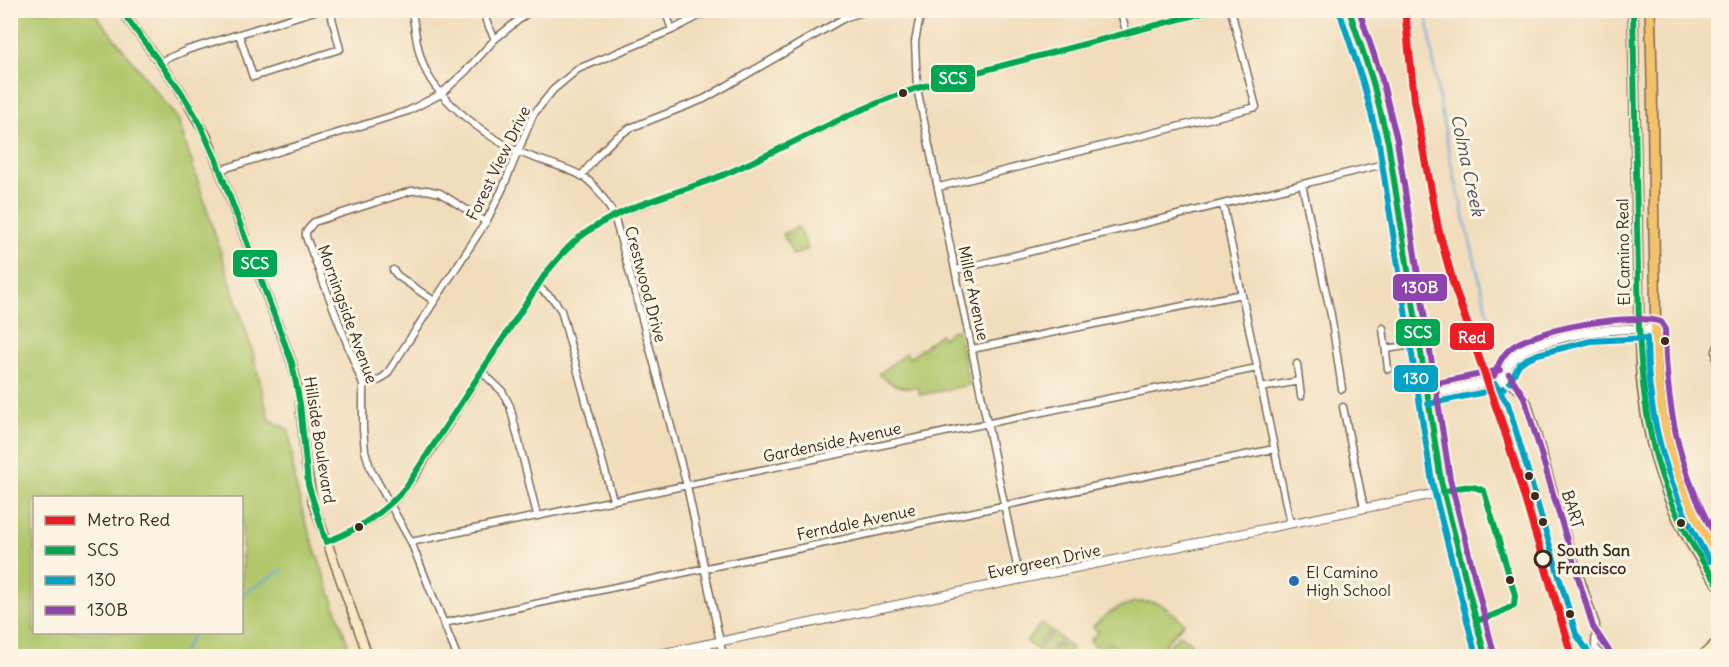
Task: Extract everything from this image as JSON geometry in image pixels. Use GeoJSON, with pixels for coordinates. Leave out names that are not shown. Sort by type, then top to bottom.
{"type":"FeatureCollection","features":[{"type":"Feature","properties":{"kind":"main road","name":"Hillside Boulevard"},"geometry":{"type":"LineString","coordinates":[[120,10],[193,110],[208,139],[292,363],[298,394],[308,484],[326,542],[368,657]]}},
{"type":"Feature","properties":{"kind":"main road"},"geometry":{"type":"LineString","coordinates":[[1349,10],[1378,100],[1392,162],[1426,395],[1443,492],[1485,657]]}},
{"type":"Feature","properties":{"kind":"main road","name":"El Camino Real"},"geometry":{"type":"LineString","coordinates":[[1634,10],[1639,328],[1643,394],[1651,443],[1667,493],[1682,525],[1719,584]]}},
{"type":"Feature","properties":{"kind":"main road","name":"El Camino Real"},"geometry":{"type":"LineString","coordinates":[[1650,10],[1658,387],[1668,439],[1686,494],[1704,532],[1719,556]]}},
{"type":"Feature","properties":{"kind":"main road"},"geometry":{"type":"LineString","coordinates":[[1636,139],[1652,147]]}},
{"type":"Feature","properties":{"kind":"main road"},"geometry":{"type":"LineString","coordinates":[[1702,657],[1719,641]]}},
{"type":"Feature","properties":{"kind":"street"},"geometry":{"type":"LineString","coordinates":[[160,62],[187,50],[318,10]]}},
{"type":"Feature","properties":{"kind":"street"},"geometry":{"type":"LineString","coordinates":[[239,34],[253,77],[340,49],[330,10]]}},
{"type":"Feature","properties":{"kind":"street","name":"Crestwood Drive"},"geometry":{"type":"LineString","coordinates":[[412,10],[418,48],[426,71],[441,94],[479,129],[518,152],[582,176],[600,193],[614,215],[687,486],[723,657]]}},
{"type":"Feature","properties":{"kind":"street"},"geometry":{"type":"LineString","coordinates":[[485,10],[486,21],[495,39]]}},
{"type":"Feature","properties":{"kind":"street"},"geometry":{"type":"LineString","coordinates":[[220,171],[408,111],[441,94],[495,39],[531,10]]}},
{"type":"Feature","properties":{"kind":"street"},"geometry":{"type":"LineString","coordinates":[[665,10],[672,30]]}},
{"type":"Feature","properties":{"kind":"street","name":"Forest View Drive"},"geometry":{"type":"LineString","coordinates":[[363,385],[380,380],[387,374],[486,222],[532,115],[553,90],[578,69],[672,30],[710,10]]}},
{"type":"Feature","properties":{"kind":"street"},"geometry":{"type":"LineString","coordinates":[[582,176],[614,139],[630,128],[704,99],[846,17],[870,10]]}},
{"type":"Feature","properties":{"kind":"street","name":"Miller Avenue"},"geometry":{"type":"LineString","coordinates":[[921,10],[915,42],[917,88],[1020,580]]}},
{"type":"Feature","properties":{"kind":"street"},"geometry":{"type":"LineString","coordinates":[[1120,10],[1127,34]]}},
{"type":"Feature","properties":{"kind":"street"},"geometry":{"type":"LineString","coordinates":[[326,542],[360,527],[391,505],[410,483],[551,267],[573,243],[614,215],[728,173],[885,99],[917,88],[1216,10]]}},
{"type":"Feature","properties":{"kind":"street"},"geometry":{"type":"LineString","coordinates":[[939,187],[1256,107],[1231,10]]}},
{"type":"Feature","properties":{"kind":"street"},"geometry":{"type":"LineString","coordinates":[[1716,10],[1719,37]]}},
{"type":"Feature","properties":{"kind":"street"},"geometry":{"type":"LineString","coordinates":[[956,270],[1392,162]]}},
{"type":"Feature","properties":{"kind":"street"},"geometry":{"type":"LineString","coordinates":[[1302,184],[1331,315],[1342,389]]}},
{"type":"Feature","properties":{"kind":"street","name":"Morningside Avenue"},"geometry":{"type":"LineString","coordinates":[[457,657],[411,542],[371,470],[365,451],[363,385],[306,232],[314,222],[411,191],[427,190],[440,193],[486,222]]}},
{"type":"Feature","properties":{"kind":"street"},"geometry":{"type":"LineString","coordinates":[[1223,205],[1290,523]]}},
{"type":"Feature","properties":{"kind":"street"},"geometry":{"type":"LineString","coordinates":[[393,270],[434,302]]}},
{"type":"Feature","properties":{"kind":"street"},"geometry":{"type":"LineString","coordinates":[[537,286],[554,299],[561,310],[613,500]]}},
{"type":"Feature","properties":{"kind":"street"},"geometry":{"type":"LineString","coordinates":[[972,349],[1242,294]]}},
{"type":"Feature","properties":{"kind":"street"},"geometry":{"type":"LineString","coordinates":[[1383,328],[1388,369]]}},
{"type":"Feature","properties":{"kind":"street"},"geometry":{"type":"LineString","coordinates":[[1426,395],[1502,378],[1511,360],[1522,351],[1554,339],[1609,329],[1656,328]]}},
{"type":"Feature","properties":{"kind":"street"},"geometry":{"type":"LineString","coordinates":[[1386,349],[1419,344]]}},
{"type":"Feature","properties":{"kind":"street"},"geometry":{"type":"LineString","coordinates":[[1719,346],[1716,351],[1719,377]]}},
{"type":"Feature","properties":{"kind":"street"},"geometry":{"type":"LineString","coordinates":[[1297,364],[1301,396]]}},
{"type":"Feature","properties":{"kind":"street","name":"Gardenside Avenue"},"geometry":{"type":"LineString","coordinates":[[411,542],[1257,368]]}},
{"type":"Feature","properties":{"kind":"street"},"geometry":{"type":"LineString","coordinates":[[482,372],[502,390],[510,406],[537,516]]}},
{"type":"Feature","properties":{"kind":"street","name":"BART"},"geometry":{"type":"LineString","coordinates":[[1502,378],[1521,392],[1528,404],[1570,547],[1594,617],[1595,647],[1601,657]]}},
{"type":"Feature","properties":{"kind":"street"},"geometry":{"type":"LineString","coordinates":[[1261,388],[1299,381]]}},
{"type":"Feature","properties":{"kind":"street"},"geometry":{"type":"LineString","coordinates":[[1343,407],[1364,508]]}},
{"type":"Feature","properties":{"kind":"street","name":"Ferndale Avenue"},"geometry":{"type":"LineString","coordinates":[[444,623],[1274,449]]}},
{"type":"Feature","properties":{"kind":"street","name":"Evergreen Drive"},"geometry":{"type":"LineString","coordinates":[[650,657],[1443,492]]}},
{"type":"Feature","properties":{"kind":"green space"},"geometry":{"type":"Polygon","coordinates":[[[10,11],[93,11],[178,119],[253,353],[269,419],[289,430],[295,482],[305,520],[352,656],[11,656],[10,11]]]}},
{"type":"Feature","properties":{"kind":"green space"},"geometry":{"type":"Polygon","coordinates":[[[798,227],[808,249],[793,255],[783,234],[798,227]]]}},
{"type":"Feature","properties":{"kind":"green space"},"geometry":{"type":"Polygon","coordinates":[[[958,330],[969,385],[920,395],[918,387],[897,386],[879,374],[906,353],[910,358],[940,334],[943,338],[951,331],[958,330]]]}},
{"type":"Feature","properties":{"kind":"green space"},"geometry":{"type":"Polygon","coordinates":[[[1137,602],[1153,602],[1164,606],[1184,623],[1165,644],[1164,651],[1180,634],[1191,644],[1180,656],[1162,654],[1159,656],[1125,656],[1110,643],[1102,652],[1090,641],[1098,632],[1093,627],[1102,618],[1118,608],[1137,602]]]}},
{"type":"Feature","properties":{"kind":"green space"},"geometry":{"type":"Polygon","coordinates":[[[1042,623],[1051,630],[1035,649],[1026,641],[1042,623]]]}},
{"type":"Feature","properties":{"kind":"green space"},"geometry":{"type":"Polygon","coordinates":[[[1053,632],[1062,639],[1047,656],[1044,656],[1037,651],[1053,632]]]}},
{"type":"Feature","properties":{"kind":"green space"},"geometry":{"type":"Polygon","coordinates":[[[1064,641],[1072,649],[1066,656],[1051,656],[1064,641]]]}},
{"type":"Feature","properties":{"kind":"waterway","name":"Colma Creek"},"geometry":{"type":"LineString","coordinates":[[1426,10],[1451,163],[1492,331]]}},
{"type":"Feature","properties":{"kind":"waterway"},"geometry":{"type":"LineString","coordinates":[[243,594],[283,569]]}},
{"type":"Feature","properties":{"kind":"waterway"},"geometry":{"type":"LineString","coordinates":[[181,656],[193,634]]}},
{"type":"Feature","properties":{"kind":"metro line","name":"Red"},"geometry":{"type":"LineString","coordinates":[[1405,10],[1414,100],[1438,228],[1454,286],[1507,438],[1572,656]]}},
{"type":"Feature","properties":{"kind":"transit line","name":"SCS"},"geometry":{"type":"LineString","coordinates":[[121,10],[180,90],[198,120],[216,160],[292,363],[300,404],[308,484],[326,542]]}},
{"type":"Feature","properties":{"kind":"transit line","name":"SCS"},"geometry":{"type":"LineString","coordinates":[[326,542],[370,520],[406,487],[546,273],[571,245],[597,225],[633,207],[730,172],[846,117],[917,88],[1214,10]]}},
{"type":"Feature","properties":{"kind":"transit line","name":"SCS"},"geometry":{"type":"LineString","coordinates":[[1349,10],[1372,79],[1388,142],[1441,481],[1485,656]]}},
{"type":"Feature","properties":{"kind":"transit line","name":"130B"},"geometry":{"type":"LineString","coordinates":[[1359,10],[1381,76],[1397,140],[1450,479],[1494,654]]}},
{"type":"Feature","properties":{"kind":"transit line","name":"SCS"},"geometry":{"type":"LineString","coordinates":[[1633,10],[1639,328],[1645,399],[1650,431],[1668,493],[1681,523],[1718,584]]}},
{"type":"Feature","properties":{"kind":"transit line","name":"130"},"geometry":{"type":"LineString","coordinates":[[1340,13],[1363,82],[1379,144],[1432,482],[1476,656]]}},
{"type":"Feature","properties":{"kind":"transit line","name":"130B"},"geometry":{"type":"LineString","coordinates":[[1494,376],[1501,360],[1511,348],[1540,335],[1607,321],[1647,319],[1661,322],[1665,328],[1668,384],[1677,438],[1693,490],[1718,540]]}},
{"type":"Feature","properties":{"kind":"transit line","name":"130"},"geometry":{"type":"LineString","coordinates":[[1510,382],[1519,364],[1538,354],[1591,341],[1647,338],[1651,397],[1663,454],[1682,509],[1710,561]]}},
{"type":"Feature","properties":{"kind":"transit line","name":"130B"},"geometry":{"type":"LineString","coordinates":[[1424,386],[1500,370]]}},
{"type":"Feature","properties":{"kind":"transit line","name":"130B"},"geometry":{"type":"LineString","coordinates":[[1509,374],[1524,397],[1593,627],[1609,651]]}},
{"type":"Feature","properties":{"kind":"transit line","name":"130"},"geometry":{"type":"LineString","coordinates":[[1495,384],[1508,404],[1576,634],[1591,656]]}},
{"type":"Feature","properties":{"kind":"transit line","name":"130"},"geometry":{"type":"LineString","coordinates":[[1428,404],[1504,388]]}},
{"type":"Feature","properties":{"kind":"transit line","name":"SCS"},"geometry":{"type":"LineString","coordinates":[[1443,492],[1469,487],[1484,491],[1515,595],[1514,605],[1500,613],[1476,621]]}},
{"type":"Feature","properties":{"kind":"place","name":"South San Francisco"},"geometry":{"type":"Point","coordinates":[1543,559]}},
{"type":"Feature","properties":{"kind":"place","name":"El Camino High School"},"geometry":{"type":"Point","coordinates":[1294,581]}}]}
